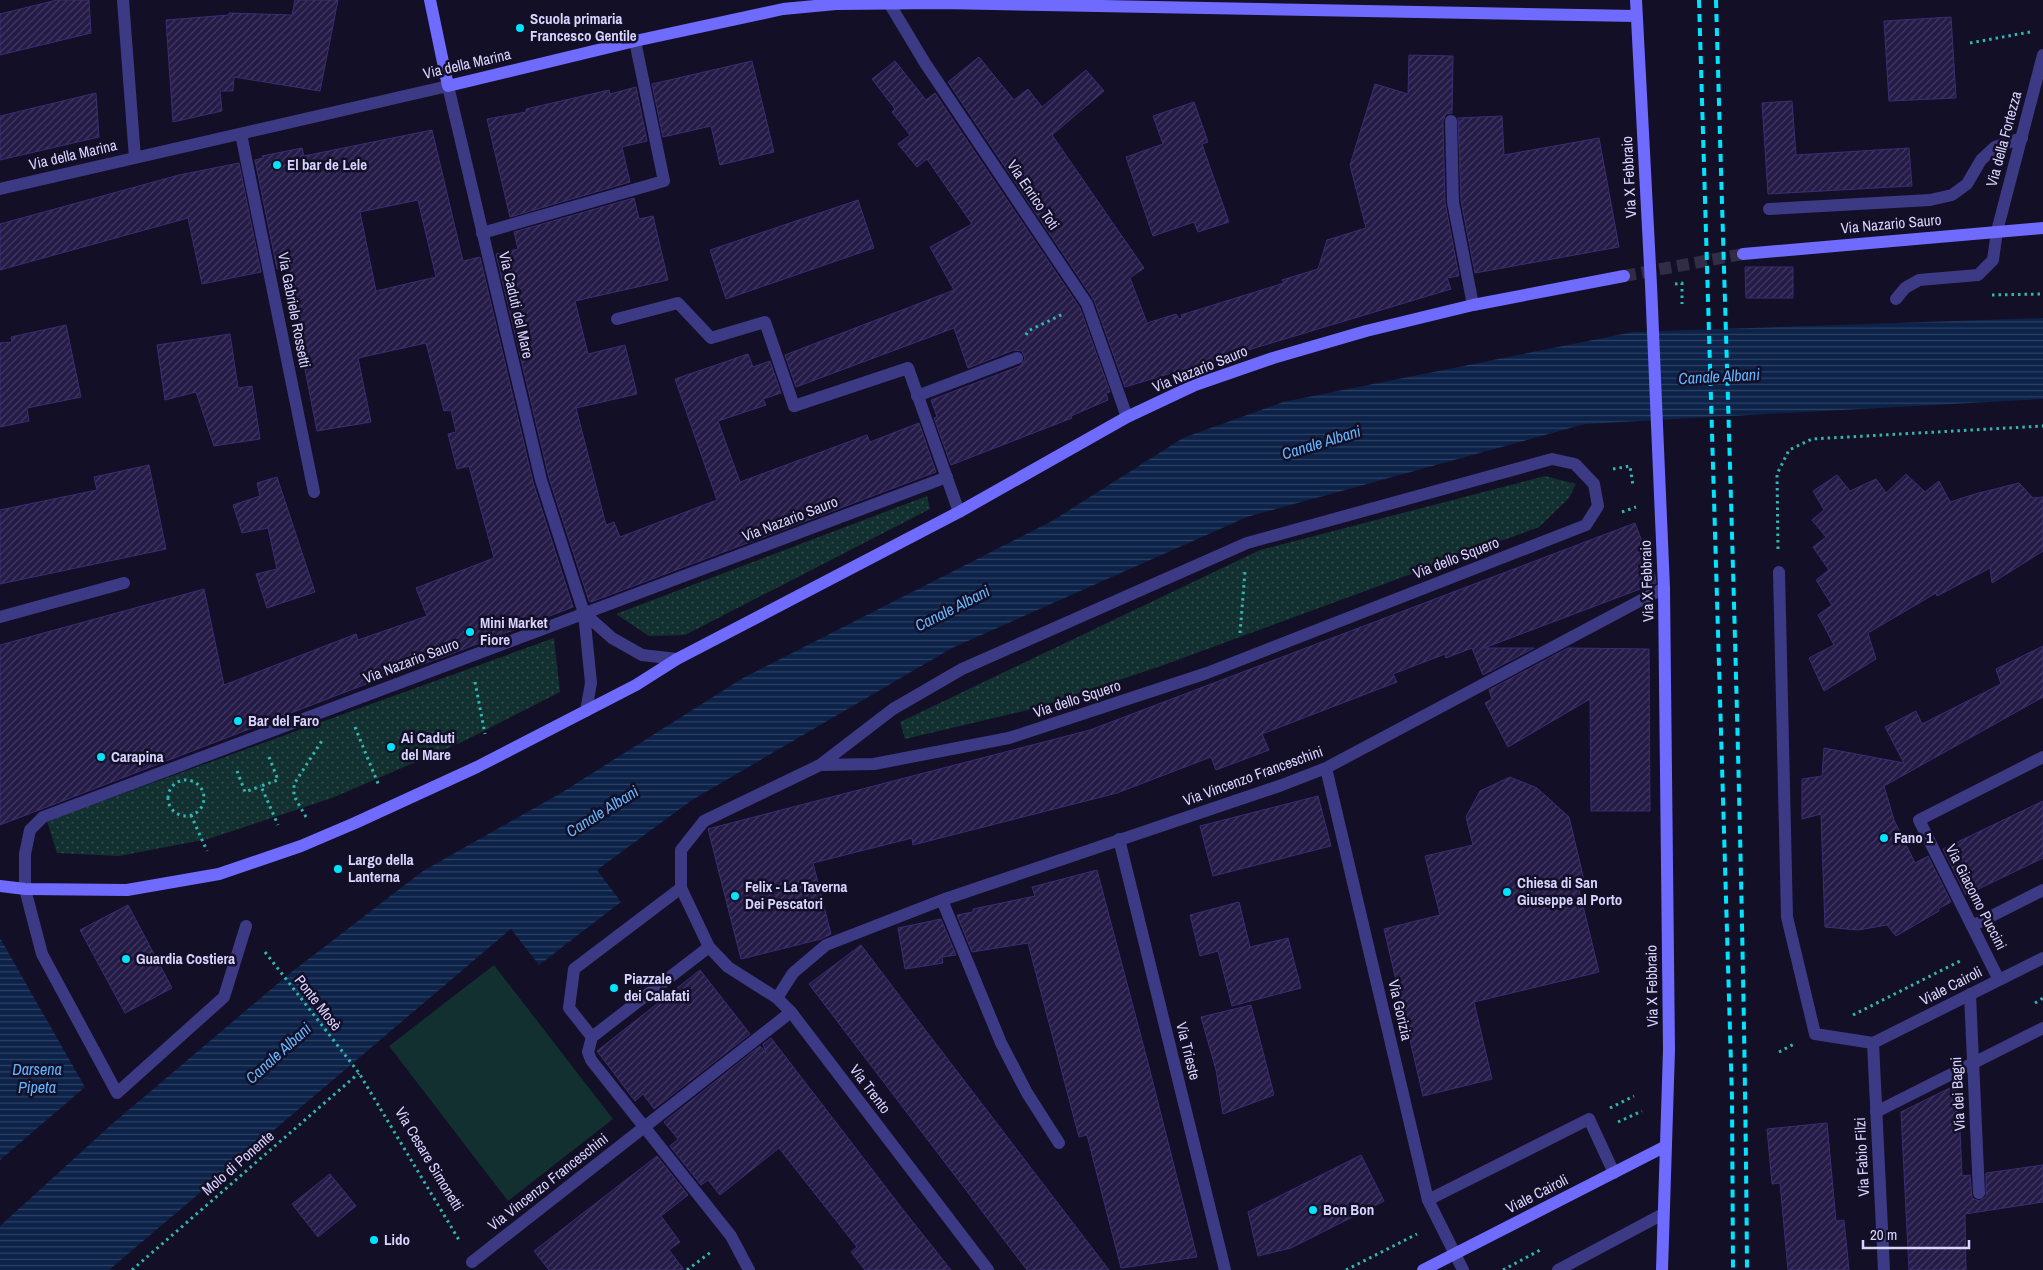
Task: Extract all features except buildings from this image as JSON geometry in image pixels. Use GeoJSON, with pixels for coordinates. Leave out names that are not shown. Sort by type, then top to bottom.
{"type":"FeatureCollection","features":[{"type":"Feature","properties":{"kind":"street"},"geometry":{"type":"LineString","coordinates":[[122,0],[134,158]]}},
{"type":"Feature","properties":{"kind":"street","name":"Via Caduti del Mare"},"geometry":{"type":"LineString","coordinates":[[430,0],[448,86],[541,480],[584,614],[591,683],[586,711]]}},
{"type":"Feature","properties":{"kind":"street","name":"Via X Febbraio"},"geometry":{"type":"LineString","coordinates":[[1636,0],[1664,588],[1669,1050],[1662,1270]]}},
{"type":"Feature","properties":{"kind":"street","name":"Via della Marina"},"geometry":{"type":"LineString","coordinates":[[0,189],[636,41],[783,9],[836,4],[889,3],[1636,16]]}},
{"type":"Feature","properties":{"kind":"street","name":"Via Enrico Toti"},"geometry":{"type":"LineString","coordinates":[[889,3],[931,72],[1087,304],[1127,417]]}},
{"type":"Feature","properties":{"kind":"street"},"geometry":{"type":"LineString","coordinates":[[482,233],[664,181],[636,41]]}},
{"type":"Feature","properties":{"kind":"street","name":"Via della Fortezza"},"geometry":{"type":"LineString","coordinates":[[1896,299],[1905,288],[1918,280],[1978,274],[1993,260],[1996,231],[2043,56]]}},
{"type":"Feature","properties":{"kind":"street"},"geometry":{"type":"LineString","coordinates":[[1451,121],[1453,202],[1473,305]]}},
{"type":"Feature","properties":{"kind":"street","name":"Via Gabriele Rossetti"},"geometry":{"type":"LineString","coordinates":[[241,134],[314,492]]}},
{"type":"Feature","properties":{"kind":"street"},"geometry":{"type":"LineString","coordinates":[[1769,209],[1930,200],[1952,195],[1967,184],[1981,160],[1995,147],[2022,138]]}},
{"type":"Feature","properties":{"kind":"street","name":"Via Nazario Sauro"},"geometry":{"type":"LineString","coordinates":[[1743,254],[2043,228]]}},
{"type":"Feature","properties":{"kind":"street","name":"Via Nazario Sauro"},"geometry":{"type":"LineString","coordinates":[[0,886],[25,889],[128,890],[219,874],[301,846],[477,767],[586,711],[636,685],[677,658],[959,512],[1127,417],[1195,385],[1273,358],[1366,331],[1473,305],[1624,276]]}},
{"type":"Feature","properties":{"kind":"street"},"geometry":{"type":"LineString","coordinates":[[617,319],[678,303],[711,338],[765,322],[794,406],[908,368],[959,512]]}},
{"type":"Feature","properties":{"kind":"street"},"geometry":{"type":"LineString","coordinates":[[917,396],[1018,358]]}},
{"type":"Feature","properties":{"kind":"street","name":"Via dello Squero"},"geometry":{"type":"LineString","coordinates":[[709,948],[681,888],[681,850],[704,821],[820,765],[874,764],[1009,738],[1208,673],[1586,525],[1598,506],[1594,484],[1576,464],[1552,458],[1247,542]]}},
{"type":"Feature","properties":{"kind":"street","name":"Via Nazario Sauro"},"geometry":{"type":"LineString","coordinates":[[25,889],[25,854],[30,830],[43,817],[947,477]]}},
{"type":"Feature","properties":{"kind":"street"},"geometry":{"type":"LineString","coordinates":[[820,765],[892,709],[962,669],[1247,542]]}},
{"type":"Feature","properties":{"kind":"street"},"geometry":{"type":"LineString","coordinates":[[1779,572],[1787,917],[1815,1034],[1873,1043]]}},
{"type":"Feature","properties":{"kind":"street"},"geometry":{"type":"LineString","coordinates":[[0,617],[124,583]]}},
{"type":"Feature","properties":{"kind":"street","name":"Via Vincenzo Franceschini"},"geometry":{"type":"LineString","coordinates":[[778,998],[793,973],[826,945],[942,900],[1282,785],[1326,768],[1664,588]]}},
{"type":"Feature","properties":{"kind":"street"},"geometry":{"type":"LineString","coordinates":[[584,614],[612,638],[642,655],[677,658]]}},
{"type":"Feature","properties":{"kind":"street","name":"Via Giacomo Puccini"},"geometry":{"type":"LineString","coordinates":[[1999,980],[1919,820],[2043,757]]}},
{"type":"Feature","properties":{"kind":"street","name":"Via Gorizia"},"geometry":{"type":"LineString","coordinates":[[1326,768],[1428,1200],[1463,1270]]}},
{"type":"Feature","properties":{"kind":"street","name":"Via Trieste"},"geometry":{"type":"LineString","coordinates":[[1119,839],[1225,1270]]}},
{"type":"Feature","properties":{"kind":"street"},"geometry":{"type":"LineString","coordinates":[[592,1037],[569,1008],[574,969],[681,888]]}},
{"type":"Feature","properties":{"kind":"street"},"geometry":{"type":"LineString","coordinates":[[25,889],[42,954],[117,1093],[224,997],[246,926]]}},
{"type":"Feature","properties":{"kind":"street"},"geometry":{"type":"LineString","coordinates":[[1972,926],[2043,890]]}},
{"type":"Feature","properties":{"kind":"street"},"geometry":{"type":"LineString","coordinates":[[942,900],[1001,1043],[1027,1093],[1059,1143]]}},
{"type":"Feature","properties":{"kind":"street"},"geometry":{"type":"LineString","coordinates":[[709,948],[592,1037],[588,1052],[591,1060],[731,1236],[749,1270]]}},
{"type":"Feature","properties":{"kind":"street","name":"Via Trento"},"geometry":{"type":"LineString","coordinates":[[709,948],[728,967],[778,998],[791,1012],[982,1268]]}},
{"type":"Feature","properties":{"kind":"street","name":"Viale Cairoli"},"geometry":{"type":"LineString","coordinates":[[1873,1043],[2043,958]]}},
{"type":"Feature","properties":{"kind":"street","name":"Via dei Bagni"},"geometry":{"type":"LineString","coordinates":[[1970,994],[1979,1193]]}},
{"type":"Feature","properties":{"kind":"street","name":"Via Vincenzo Franceschini"},"geometry":{"type":"LineString","coordinates":[[472,1262],[791,1012]]}},
{"type":"Feature","properties":{"kind":"street"},"geometry":{"type":"LineString","coordinates":[[1876,1112],[2043,1028]]}},
{"type":"Feature","properties":{"kind":"street","name":"Via Fabio Filzi"},"geometry":{"type":"LineString","coordinates":[[1873,1043],[1884,1270]]}},
{"type":"Feature","properties":{"kind":"street"},"geometry":{"type":"LineString","coordinates":[[1428,1200],[1589,1119],[1614,1173]]}},
{"type":"Feature","properties":{"kind":"street","name":"Viale Cairoli"},"geometry":{"type":"LineString","coordinates":[[1423,1270],[1666,1146]]}},
{"type":"Feature","properties":{"kind":"street"},"geometry":{"type":"LineString","coordinates":[[1558,1270],[1663,1214]]}},
{"type":"Feature","properties":{"kind":"path"},"geometry":{"type":"LineString","coordinates":[[1970,44],[2034,32]]}},
{"type":"Feature","properties":{"kind":"path"},"geometry":{"type":"LineString","coordinates":[[1682,283],[1682,304]]}},
{"type":"Feature","properties":{"kind":"path"},"geometry":{"type":"LineString","coordinates":[[1018,358],[1028,331],[1087,304]]}},
{"type":"Feature","properties":{"kind":"path"},"geometry":{"type":"LineString","coordinates":[[1779,572],[1777,474],[1789,450],[1812,438],[2043,426]]}},
{"type":"Feature","properties":{"kind":"path"},"geometry":{"type":"LineString","coordinates":[[1609,469],[1630,466],[1633,491]]}},
{"type":"Feature","properties":{"kind":"path"},"geometry":{"type":"LineString","coordinates":[[1635,499],[1636,507],[1660,495]]}},
{"type":"Feature","properties":{"kind":"path"},"geometry":{"type":"LineString","coordinates":[[1238,661],[1247,542]]}},
{"type":"Feature","properties":{"kind":"path"},"geometry":{"type":"LineString","coordinates":[[470,657],[486,738]]}},
{"type":"Feature","properties":{"kind":"path"},"geometry":{"type":"LineString","coordinates":[[346,703],[379,786]]}},
{"type":"Feature","properties":{"kind":"path"},"geometry":{"type":"LineString","coordinates":[[305,816],[294,796],[294,784],[326,734],[330,725],[327,710]]}},
{"type":"Feature","properties":{"kind":"path"},"geometry":{"type":"LineString","coordinates":[[236,768],[245,792],[262,786],[278,780],[269,756]]}},
{"type":"Feature","properties":{"kind":"path"},"geometry":{"type":"LineString","coordinates":[[183,780],[194,781],[203,790],[204,802],[201,808],[192,815],[180,814],[175,811],[169,801],[170,790],[183,780]]}},
{"type":"Feature","properties":{"kind":"path"},"geometry":{"type":"LineString","coordinates":[[262,786],[278,825]]}},
{"type":"Feature","properties":{"kind":"path"},"geometry":{"type":"LineString","coordinates":[[192,815],[205,848]]}},
{"type":"Feature","properties":{"kind":"path"},"geometry":{"type":"LineString","coordinates":[[1815,1034],[1984,949]]}},
{"type":"Feature","properties":{"kind":"path","name":"Ponte Mosè"},"geometry":{"type":"LineString","coordinates":[[267,955],[352,1065]]}},
{"type":"Feature","properties":{"kind":"path","name":"Via Cesare Simonetti"},"geometry":{"type":"LineString","coordinates":[[352,1065],[359,1073],[472,1262]]}},
{"type":"Feature","properties":{"kind":"path","name":"Molo di Ponente"},"geometry":{"type":"LineString","coordinates":[[132,1270],[359,1073]]}},
{"type":"Feature","properties":{"kind":"path"},"geometry":{"type":"LineString","coordinates":[[1600,1142],[1609,1127],[1643,1110],[1646,1104]]}},
{"type":"Feature","properties":{"kind":"green space"},"geometry":{"type":"Polygon","coordinates":[[[1545,476],[1576,484],[1569,498],[1539,527],[1161,666],[1032,709],[905,739],[900,722],[1260,550],[1545,476]]]}},
{"type":"Feature","properties":{"kind":"green space"},"geometry":{"type":"Polygon","coordinates":[[[927,496],[930,509],[685,635],[649,636],[616,614],[927,496]]]}},
{"type":"Feature","properties":{"kind":"green space"},"geometry":{"type":"Polygon","coordinates":[[[554,638],[560,692],[462,742],[332,798],[208,839],[119,856],[57,853],[47,821],[554,638]]]}},
{"type":"Feature","properties":{"kind":"green space"},"geometry":{"type":"Polygon","coordinates":[[[494,965],[613,1119],[508,1201],[389,1046],[494,965]]]}},
{"type":"Feature","properties":{"kind":"water","name":"Canale Albani"},"geometry":{"type":"Polygon","coordinates":[[[2043,318],[2043,399],[1585,424],[1247,517],[952,648],[692,800],[597,870],[621,902],[539,965],[511,929],[109,1270],[0,1270],[0,1226],[112,1124],[289,974],[423,871],[561,793],[743,678],[1052,521],[1183,438],[1283,402],[1633,332],[2043,318]]]}},
{"type":"Feature","properties":{"kind":"water","name":"Darsena Pipeta"},"geometry":{"type":"Polygon","coordinates":[[[0,938],[85,1087],[0,1160],[0,938]]]}},
{"type":"Feature","properties":{"kind":"tunnel"},"geometry":{"type":"LineString","coordinates":[[1624,276],[1743,254]]}},
{"type":"Feature","properties":{"kind":"railway"},"geometry":{"type":"LineString","coordinates":[[1699,0],[1732,1098],[1733,1270]]}},
{"type":"Feature","properties":{"kind":"railway"},"geometry":{"type":"LineString","coordinates":[[1716,0],[1743,953],[1747,1270]]}},
{"type":"Feature","properties":{"kind":"place","name":"Scuola primaria Francesco Gentile"},"geometry":{"type":"Point","coordinates":[520,28]}},
{"type":"Feature","properties":{"kind":"place","name":"El bar de Lele"},"geometry":{"type":"Point","coordinates":[277,165]}},
{"type":"Feature","properties":{"kind":"place","name":"Mini Market Fiore"},"geometry":{"type":"Point","coordinates":[470,632]}},
{"type":"Feature","properties":{"kind":"place","name":"Bar del Faro"},"geometry":{"type":"Point","coordinates":[238,721]}},
{"type":"Feature","properties":{"kind":"place","name":"Ai Caduti del Mare"},"geometry":{"type":"Point","coordinates":[391,747]}},
{"type":"Feature","properties":{"kind":"place","name":"Carapina"},"geometry":{"type":"Point","coordinates":[101,757]}},
{"type":"Feature","properties":{"kind":"place","name":"Fano 1"},"geometry":{"type":"Point","coordinates":[1884,838]}},
{"type":"Feature","properties":{"kind":"place","name":"Largo della Lanterna"},"geometry":{"type":"Point","coordinates":[338,869]}},
{"type":"Feature","properties":{"kind":"place","name":"Chiesa di San Giuseppe al Porto"},"geometry":{"type":"Point","coordinates":[1507,892]}},
{"type":"Feature","properties":{"kind":"place","name":"Felix - La Taverna Dei Pescatori"},"geometry":{"type":"Point","coordinates":[735,896]}},
{"type":"Feature","properties":{"kind":"place","name":"Guardia Costiera"},"geometry":{"type":"Point","coordinates":[126,959]}},
{"type":"Feature","properties":{"kind":"place","name":"Piazzale dei Calafati"},"geometry":{"type":"Point","coordinates":[614,988]}},
{"type":"Feature","properties":{"kind":"place","name":"Bon Bon"},"geometry":{"type":"Point","coordinates":[1313,1210]}},
{"type":"Feature","properties":{"kind":"place","name":"Lido"},"geometry":{"type":"Point","coordinates":[374,1240]}}]}
